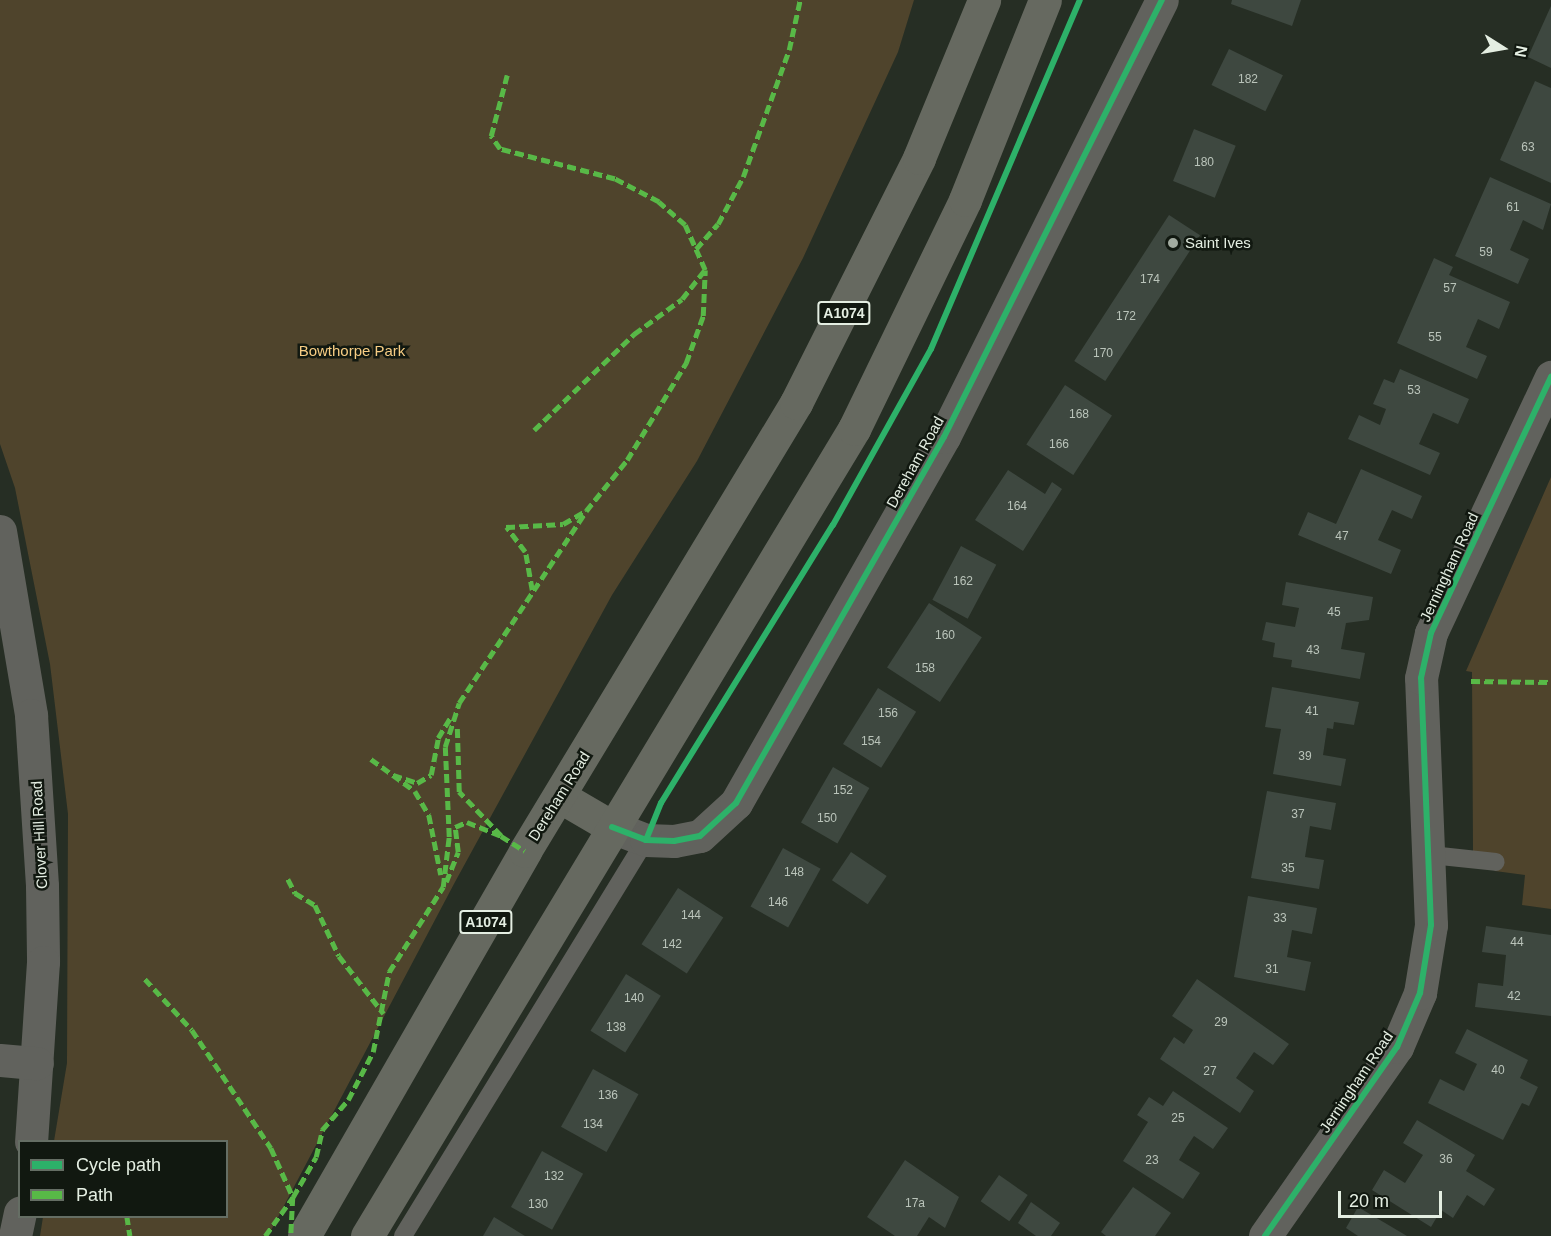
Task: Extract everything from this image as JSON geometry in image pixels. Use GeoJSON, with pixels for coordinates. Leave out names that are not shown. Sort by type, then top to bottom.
{"type":"FeatureCollection","features":[{"type":"Feature","properties":{"kind":"highway","name":"Dereham Road"},"geometry":{"type":"LineString","coordinates":[[303,1236],[559,795],[796,403],[900,198],[984,0]]}},
{"type":"Feature","properties":{"kind":"highway"},"geometry":{"type":"LineString","coordinates":[[367,1236],[854,429],[965,200],[1044,0]]}},
{"type":"Feature","properties":{"kind":"highway"},"geometry":{"type":"LineString","coordinates":[[559,795],[612,827]]}},
{"type":"Feature","properties":{"kind":"street","name":"Dereham Road"},"geometry":{"type":"LineString","coordinates":[[612,827],[646,840],[700,836],[736,803],[944,436],[1162,0]]}},
{"type":"Feature","properties":{"kind":"street","name":"Jerningham Road"},"geometry":{"type":"LineString","coordinates":[[1265,1236],[1397,1047],[1420,993],[1431,925],[1431,855],[1421,678],[1431,633],[1551,378]]}},
{"type":"Feature","properties":{"kind":"street","name":"Clover Hill Road"},"geometry":{"type":"LineString","coordinates":[[0,531],[7,625],[31,716],[42,886],[37,1063],[31,1140]]}},
{"type":"Feature","properties":{"kind":"street"},"geometry":{"type":"LineString","coordinates":[[0,1060],[37,1063]]}},
{"type":"Feature","properties":{"kind":"street"},"geometry":{"type":"LineString","coordinates":[[15,1236],[19,1218]]}},
{"type":"Feature","properties":{"kind":"lane"},"geometry":{"type":"LineString","coordinates":[[403,1236],[646,840]]}},
{"type":"Feature","properties":{"kind":"lane"},"geometry":{"type":"LineString","coordinates":[[1431,855],[1496,862]]}},
{"type":"Feature","properties":{"kind":"green space","name":"Bowthorpe Park"},"geometry":{"type":"Polygon","coordinates":[[[0,0],[914,0],[898,52],[803,258],[697,461],[612,595],[455,882],[268,1236],[40,1236],[43,1218],[228,1218],[228,1140],[54,1140],[67,1063],[68,814],[50,664],[15,488],[0,444],[0,0]]]}},
{"type":"Feature","properties":{"kind":"green space"},"geometry":{"type":"Polygon","coordinates":[[[1551,477],[1551,909],[1522,905],[1525,875],[1495,871],[1473,851],[1472,672],[1466,671],[1551,477]]]}},
{"type":"Feature","properties":{"kind":"building"},"geometry":{"type":"Polygon","coordinates":[[[1232,0],[1301,0],[1292,26],[1231,4],[1232,0]]]}},
{"type":"Feature","properties":{"kind":"building"},"geometry":{"type":"Polygon","coordinates":[[[1551,6],[1551,68],[1528,57],[1551,6]]]}},
{"type":"Feature","properties":{"kind":"building"},"geometry":{"type":"Polygon","coordinates":[[[1229,49],[1283,75],[1265,111],[1211,85],[1229,49]]]}},
{"type":"Feature","properties":{"kind":"building"},"geometry":{"type":"Polygon","coordinates":[[[1535,81],[1551,88],[1551,183],[1500,160],[1535,81]]]}},
{"type":"Feature","properties":{"kind":"building"},"geometry":{"type":"Polygon","coordinates":[[[1194,129],[1236,146],[1215,198],[1173,181],[1194,129]]]}},
{"type":"Feature","properties":{"kind":"building"},"geometry":{"type":"Polygon","coordinates":[[[1490,177],[1551,204],[1543,230],[1523,220],[1510,250],[1529,259],[1518,284],[1455,256],[1490,177]]]}},
{"type":"Feature","properties":{"kind":"building"},"geometry":{"type":"Polygon","coordinates":[[[1169,215],[1200,235],[1105,381],[1074,361],[1169,215]]]}},
{"type":"Feature","properties":{"kind":"building"},"geometry":{"type":"Polygon","coordinates":[[[1434,258],[1453,267],[1449,275],[1510,302],[1499,329],[1478,319],[1466,347],[1487,356],[1477,379],[1397,343],[1434,258]]]}},
{"type":"Feature","properties":{"kind":"building"},"geometry":{"type":"Polygon","coordinates":[[[1400,369],[1469,399],[1458,424],[1433,413],[1419,444],[1440,453],[1430,475],[1348,439],[1359,415],[1380,425],[1386,409],[1373,404],[1384,379],[1394,383],[1400,369]]]}},
{"type":"Feature","properties":{"kind":"building"},"geometry":{"type":"Polygon","coordinates":[[[1065,385],[1112,415],[1073,475],[1026,445],[1065,385]]]}},
{"type":"Feature","properties":{"kind":"building"},"geometry":{"type":"Polygon","coordinates":[[[1361,469],[1422,496],[1412,519],[1392,510],[1378,540],[1401,550],[1391,574],[1298,535],[1308,512],[1336,524],[1361,469]]]}},
{"type":"Feature","properties":{"kind":"building"},"geometry":{"type":"Polygon","coordinates":[[[1008,470],[1045,494],[1052,482],[1062,489],[1023,551],[975,520],[1008,470]]]}},
{"type":"Feature","properties":{"kind":"building"},"geometry":{"type":"Polygon","coordinates":[[[961,546],[996,565],[968,619],[932,600],[961,546]]]}},
{"type":"Feature","properties":{"kind":"building"},"geometry":{"type":"Polygon","coordinates":[[[1286,582],[1373,597],[1369,620],[1346,623],[1341,649],[1365,653],[1360,679],[1291,667],[1292,660],[1273,657],[1275,643],[1262,640],[1266,622],[1295,627],[1299,608],[1282,605],[1286,582]]]}},
{"type":"Feature","properties":{"kind":"building"},"geometry":{"type":"Polygon","coordinates":[[[929,603],[982,637],[940,702],[887,668],[929,603]]]}},
{"type":"Feature","properties":{"kind":"building"},"geometry":{"type":"Polygon","coordinates":[[[1272,687],[1359,702],[1354,725],[1334,722],[1333,729],[1327,728],[1323,755],[1346,759],[1341,786],[1273,774],[1281,729],[1265,727],[1272,687]]]}},
{"type":"Feature","properties":{"kind":"building"},"geometry":{"type":"Polygon","coordinates":[[[878,688],[916,712],[881,768],[843,744],[878,688]]]}},
{"type":"Feature","properties":{"kind":"building"},"geometry":{"type":"Polygon","coordinates":[[[833,767],[869,788],[837,843],[801,822],[833,767]]]}},
{"type":"Feature","properties":{"kind":"building"},"geometry":{"type":"Polygon","coordinates":[[[1267,791],[1336,803],[1331,830],[1310,826],[1305,857],[1324,860],[1319,889],[1251,878],[1267,791]]]}},
{"type":"Feature","properties":{"kind":"building"},"geometry":{"type":"Polygon","coordinates":[[[783,848],[821,869],[788,927],[751,907],[783,848]]]}},
{"type":"Feature","properties":{"kind":"building"},"geometry":{"type":"Polygon","coordinates":[[[851,852],[887,876],[868,904],[832,880],[851,852]]]}},
{"type":"Feature","properties":{"kind":"building"},"geometry":{"type":"Polygon","coordinates":[[[678,888],[723,917],[687,974],[642,944],[678,888]]]}},
{"type":"Feature","properties":{"kind":"building"},"geometry":{"type":"Polygon","coordinates":[[[1248,896],[1317,908],[1312,934],[1292,930],[1287,957],[1311,962],[1305,991],[1234,977],[1248,896]]]}},
{"type":"Feature","properties":{"kind":"building"},"geometry":{"type":"Polygon","coordinates":[[[1486,926],[1551,935],[1551,1016],[1475,1007],[1478,983],[1503,986],[1506,955],[1482,952],[1486,926]]]}},
{"type":"Feature","properties":{"kind":"building"},"geometry":{"type":"Polygon","coordinates":[[[626,974],[661,996],[625,1053],[590,1031],[626,974]]]}},
{"type":"Feature","properties":{"kind":"building"},"geometry":{"type":"Polygon","coordinates":[[[1197,979],[1289,1044],[1273,1065],[1254,1052],[1236,1078],[1254,1091],[1240,1113],[1160,1059],[1174,1037],[1184,1044],[1193,1030],[1172,1016],[1197,979]]]}},
{"type":"Feature","properties":{"kind":"building"},"geometry":{"type":"Polygon","coordinates":[[[1467,1029],[1528,1060],[1520,1078],[1538,1087],[1529,1106],[1522,1103],[1503,1140],[1428,1103],[1440,1079],[1464,1091],[1477,1064],[1455,1053],[1467,1029]]]}},
{"type":"Feature","properties":{"kind":"building"},"geometry":{"type":"Polygon","coordinates":[[[593,1069],[638,1094],[606,1152],[561,1127],[593,1069]]]}},
{"type":"Feature","properties":{"kind":"building"},"geometry":{"type":"Polygon","coordinates":[[[1173,1091],[1228,1128],[1213,1149],[1194,1136],[1186,1148],[1179,1160],[1200,1173],[1183,1199],[1123,1161],[1148,1122],[1137,1115],[1149,1097],[1163,1106],[1173,1091]]]}},
{"type":"Feature","properties":{"kind":"building"},"geometry":{"type":"Polygon","coordinates":[[[1417,1120],[1475,1155],[1466,1171],[1495,1189],[1484,1206],[1467,1195],[1453,1218],[1441,1210],[1431,1227],[1372,1190],[1384,1170],[1405,1183],[1423,1155],[1403,1143],[1417,1120]]]}},
{"type":"Feature","properties":{"kind":"building"},"geometry":{"type":"Polygon","coordinates":[[[542,1151],[583,1174],[552,1230],[511,1207],[542,1151]]]}},
{"type":"Feature","properties":{"kind":"building"},"geometry":{"type":"Polygon","coordinates":[[[905,1160],[959,1197],[945,1228],[929,1217],[917,1236],[895,1236],[867,1217],[905,1160]]]}},
{"type":"Feature","properties":{"kind":"building"},"geometry":{"type":"Polygon","coordinates":[[[999,1175],[1028,1195],[1009,1221],[981,1201],[999,1175]]]}},
{"type":"Feature","properties":{"kind":"building"},"geometry":{"type":"Polygon","coordinates":[[[1133,1187],[1171,1213],[1155,1236],[1106,1236],[1101,1232],[1133,1187]]]}},
{"type":"Feature","properties":{"kind":"building"},"geometry":{"type":"Polygon","coordinates":[[[1031,1202],[1060,1223],[1051,1236],[1036,1236],[1018,1223],[1031,1202]]]}},
{"type":"Feature","properties":{"kind":"building"},"geometry":{"type":"Polygon","coordinates":[[[1358,1207],[1407,1236],[1358,1236],[1346,1228],[1358,1207]]]}},
{"type":"Feature","properties":{"kind":"building"},"geometry":{"type":"Polygon","coordinates":[[[494,1217],[525,1236],[483,1236],[494,1217]]]}},
{"type":"Feature","properties":{"kind":"marked path"},"geometry":{"type":"LineString","coordinates":[[696,249],[718,224],[743,177],[789,50],[800,0]]}},
{"type":"Feature","properties":{"kind":"marked path"},"geometry":{"type":"LineString","coordinates":[[265,1236],[293,1197],[316,1157],[322,1130],[348,1100],[373,1052],[389,972],[443,887],[449,837],[445,747],[459,703],[586,511],[627,460],[686,363],[703,316],[705,270],[685,225],[659,202],[615,179],[500,149],[491,136],[507,75]]}},
{"type":"Feature","properties":{"kind":"marked path"},"geometry":{"type":"LineString","coordinates":[[534,430],[634,334],[682,299],[705,270]]}},
{"type":"Feature","properties":{"kind":"marked path"},"geometry":{"type":"LineString","coordinates":[[532,590],[525,552],[506,527],[563,524],[584,512]]}},
{"type":"Feature","properties":{"kind":"marked path"},"geometry":{"type":"LineString","coordinates":[[1471,681],[1551,682]]}},
{"type":"Feature","properties":{"kind":"marked path"},"geometry":{"type":"LineString","coordinates":[[393,775],[417,783],[431,775],[438,738],[450,718]]}},
{"type":"Feature","properties":{"kind":"marked path"},"geometry":{"type":"LineString","coordinates":[[446,882],[458,852],[455,827],[467,822],[501,836],[459,792],[457,725]]}},
{"type":"Feature","properties":{"kind":"marked path"},"geometry":{"type":"LineString","coordinates":[[371,759],[415,791],[429,815],[441,875]]}},
{"type":"Feature","properties":{"kind":"marked path"},"geometry":{"type":"LineString","coordinates":[[501,836],[525,851]]}},
{"type":"Feature","properties":{"kind":"marked path"},"geometry":{"type":"LineString","coordinates":[[288,879],[295,893],[315,905],[339,956],[384,1014]]}},
{"type":"Feature","properties":{"kind":"marked path"},"geometry":{"type":"LineString","coordinates":[[145,979],[192,1030],[271,1148],[293,1197],[291,1236]]}},
{"type":"Feature","properties":{"kind":"marked path"},"geometry":{"type":"LineString","coordinates":[[127,1218],[130,1236]]}},
{"type":"Feature","properties":{"kind":"cycle path"},"geometry":{"type":"LineString","coordinates":[[646,840],[661,803],[833,525],[931,349],[1080,0]]}},
{"type":"Feature","properties":{"kind":"cycle path"},"geometry":{"type":"LineString","coordinates":[[612,827],[646,840],[674,841],[700,836],[736,803],[944,437],[1162,0]]}},
{"type":"Feature","properties":{"kind":"cycle path"},"geometry":{"type":"LineString","coordinates":[[1265,1236],[1397,1047],[1420,993],[1431,925],[1421,678],[1431,633],[1551,377]]}},
{"type":"Feature","properties":{"kind":"place","name":"Saint Ives"},"geometry":{"type":"Point","coordinates":[1173,243]}}]}
